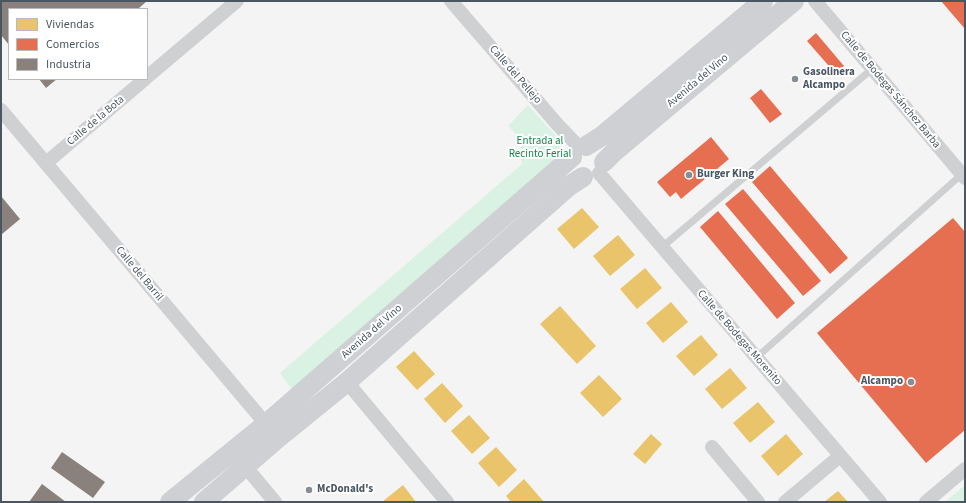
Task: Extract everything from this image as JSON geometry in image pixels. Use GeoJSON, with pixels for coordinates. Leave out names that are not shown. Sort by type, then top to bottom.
{"type":"FeatureCollection","features":[{"type":"Feature","properties":{"kind":"street","name":"Calle de la Bota"},"geometry":{"type":"LineString","coordinates":[[148,76],[237,1]]}},
{"type":"Feature","properties":{"kind":"street","name":"Calle del Pellejo"},"geometry":{"type":"LineString","coordinates":[[451,1],[579,150]]}},
{"type":"Feature","properties":{"kind":"street","name":"Avenida del Vino"},"geometry":{"type":"LineString","coordinates":[[204,502],[245,466],[272,431],[579,150],[602,136],[763,1]]}},
{"type":"Feature","properties":{"kind":"street","name":"Avenida del Vino"},"geometry":{"type":"LineString","coordinates":[[170,502],[272,431],[347,382],[569,186],[595,171],[621,146],[794,1]]}},
{"type":"Feature","properties":{"kind":"street","name":"Calle de Bodegas Sánchez Barba"},"geometry":{"type":"LineString","coordinates":[[815,1],[963,176]]}},
{"type":"Feature","properties":{"kind":"street","name":"Calle de la Bota"},"geometry":{"type":"LineString","coordinates":[[46,163],[144,80]]}},
{"type":"Feature","properties":{"kind":"street","name":"Calle del Barril"},"geometry":{"type":"LineString","coordinates":[[1,110],[272,431]]}},
{"type":"Feature","properties":{"kind":"street"},"geometry":{"type":"LineString","coordinates":[[593,147],[598,150],[602,156],[595,171],[577,174],[573,169],[571,164],[579,150],[593,147]]}},
{"type":"Feature","properties":{"kind":"street","name":"Calle de Bodegas Morenito"},"geometry":{"type":"LineString","coordinates":[[595,171],[880,502]]}},
{"type":"Feature","properties":{"kind":"street"},"geometry":{"type":"LineString","coordinates":[[347,382],[447,502]]}},
{"type":"Feature","properties":{"kind":"street"},"geometry":{"type":"LineString","coordinates":[[712,447],[758,502]]}},
{"type":"Feature","properties":{"kind":"street"},"geometry":{"type":"LineString","coordinates":[[785,502],[840,456]]}},
{"type":"Feature","properties":{"kind":"street"},"geometry":{"type":"LineString","coordinates":[[245,466],[275,502]]}},
{"type":"Feature","properties":{"kind":"street"},"geometry":{"type":"LineString","coordinates":[[926,502],[965,469]]}},
{"type":"Feature","properties":{"kind":"lane"},"geometry":{"type":"LineString","coordinates":[[661,248],[872,69]]}},
{"type":"Feature","properties":{"kind":"lane"},"geometry":{"type":"LineString","coordinates":[[756,358],[963,176]]}},
{"type":"Feature","properties":{"kind":"green space","name":"Entrada al Recinto Ferial"},"geometry":{"type":"Polygon","coordinates":[[[528,105],[556,136],[560,144],[560,163],[293,391],[280,373],[522,164],[520,138],[508,126],[528,105]]]}},
{"type":"Feature","properties":{"kind":"green space"},"geometry":{"type":"Polygon","coordinates":[[[965,485],[965,502],[945,502],[965,485]]]}},
{"type":"Feature","properties":{"kind":"building: Viviendas"},"geometry":{"type":"Polygon","coordinates":[[[582,208],[599,227],[574,249],[557,229],[582,208]]]}},
{"type":"Feature","properties":{"kind":"building: Viviendas"},"geometry":{"type":"Polygon","coordinates":[[[618,235],[635,255],[610,276],[593,256],[618,235]]]}},
{"type":"Feature","properties":{"kind":"building: Viviendas"},"geometry":{"type":"Polygon","coordinates":[[[645,268],[662,288],[637,309],[620,289],[645,268]]]}},
{"type":"Feature","properties":{"kind":"building: Viviendas"},"geometry":{"type":"Polygon","coordinates":[[[671,302],[688,322],[663,343],[646,323],[671,302]]]}},
{"type":"Feature","properties":{"kind":"building: Viviendas"},"geometry":{"type":"Polygon","coordinates":[[[560,306],[596,346],[577,364],[540,324],[560,306]]]}},
{"type":"Feature","properties":{"kind":"building: Viviendas"},"geometry":{"type":"Polygon","coordinates":[[[701,335],[718,355],[694,376],[676,356],[701,335]]]}},
{"type":"Feature","properties":{"kind":"building: Viviendas"},"geometry":{"type":"Polygon","coordinates":[[[414,351],[435,374],[417,390],[396,367],[414,351]]]}},
{"type":"Feature","properties":{"kind":"building: Viviendas"},"geometry":{"type":"Polygon","coordinates":[[[730,368],[747,388],[722,409],[705,389],[730,368]]]}},
{"type":"Feature","properties":{"kind":"building: Viviendas"},"geometry":{"type":"Polygon","coordinates":[[[599,375],[622,399],[603,417],[580,393],[599,375]]]}},
{"type":"Feature","properties":{"kind":"building: Viviendas"},"geometry":{"type":"Polygon","coordinates":[[[442,383],[463,406],[445,423],[424,399],[442,383]]]}},
{"type":"Feature","properties":{"kind":"building: Viviendas"},"geometry":{"type":"Polygon","coordinates":[[[758,402],[775,422],[750,443],[733,423],[758,402]]]}},
{"type":"Feature","properties":{"kind":"building: Viviendas"},"geometry":{"type":"Polygon","coordinates":[[[469,415],[490,438],[472,454],[451,431],[469,415]]]}},
{"type":"Feature","properties":{"kind":"building: Viviendas"},"geometry":{"type":"Polygon","coordinates":[[[651,434],[662,444],[645,464],[633,454],[651,434]]]}},
{"type":"Feature","properties":{"kind":"building: Viviendas"},"geometry":{"type":"Polygon","coordinates":[[[786,434],[803,454],[778,476],[761,456],[786,434]]]}},
{"type":"Feature","properties":{"kind":"building: Viviendas"},"geometry":{"type":"Polygon","coordinates":[[[496,447],[517,470],[499,487],[478,463],[496,447]]]}},
{"type":"Feature","properties":{"kind":"building: Viviendas"},"geometry":{"type":"Polygon","coordinates":[[[524,479],[544,502],[511,502],[506,496],[524,479]]]}},
{"type":"Feature","properties":{"kind":"building: Viviendas"},"geometry":{"type":"Polygon","coordinates":[[[403,485],[416,502],[382,502],[403,485]]]}},
{"type":"Feature","properties":{"kind":"building: Viviendas"},"geometry":{"type":"Polygon","coordinates":[[[838,491],[848,502],[824,502],[838,491]]]}},
{"type":"Feature","properties":{"kind":"building: Comercios"},"geometry":{"type":"Polygon","coordinates":[[[941,1],[965,1],[965,29],[941,1]]]}},
{"type":"Feature","properties":{"kind":"building: Comercios"},"geometry":{"type":"Polygon","coordinates":[[[816,33],[844,66],[835,73],[807,41],[816,33]]]}},
{"type":"Feature","properties":{"kind":"building: Comercios"},"geometry":{"type":"Polygon","coordinates":[[[761,89],[782,114],[770,123],[750,98],[761,89]]]}},
{"type":"Feature","properties":{"kind":"building: Comercios"},"geometry":{"type":"Polygon","coordinates":[[[711,137],[729,159],[681,199],[676,192],[670,197],[657,182],[711,137]]]}},
{"type":"Feature","properties":{"kind":"building: Comercios"},"geometry":{"type":"Polygon","coordinates":[[[770,166],[848,258],[830,274],[752,182],[770,166]]]}},
{"type":"Feature","properties":{"kind":"building: Comercios"},"geometry":{"type":"Polygon","coordinates":[[[743,189],[821,281],[803,296],[725,204],[743,189]]]}},
{"type":"Feature","properties":{"kind":"building: Comercios"},"geometry":{"type":"Polygon","coordinates":[[[718,211],[795,303],[777,319],[700,227],[718,211]]]}},
{"type":"Feature","properties":{"kind":"building: Comercios","name":"Alcampo"},"geometry":{"type":"Polygon","coordinates":[[[953,218],[965,232],[965,430],[926,463],[817,333],[953,218]]]}},
{"type":"Feature","properties":{"kind":"building: Industria"},"geometry":{"type":"Polygon","coordinates":[[[1,1],[147,1],[139,8],[8,8],[8,44],[1,35],[1,1]]]}},
{"type":"Feature","properties":{"kind":"building: Industria"},"geometry":{"type":"Polygon","coordinates":[[[40,80],[56,80],[46,88],[40,80]]]}},
{"type":"Feature","properties":{"kind":"building: Industria"},"geometry":{"type":"Polygon","coordinates":[[[1,196],[20,219],[1,235],[1,196]]]}},
{"type":"Feature","properties":{"kind":"building: Industria"},"geometry":{"type":"Polygon","coordinates":[[[62,452],[105,482],[93,498],[51,468],[62,452]]]}},
{"type":"Feature","properties":{"kind":"building: Industria"},"geometry":{"type":"Polygon","coordinates":[[[42,484],[66,502],[29,502],[42,484]]]}},
{"type":"Feature","properties":{"kind":"place","name":"Gasolinera Alcampo"},"geometry":{"type":"Point","coordinates":[795,79]}},
{"type":"Feature","properties":{"kind":"place","name":"Burger King"},"geometry":{"type":"Point","coordinates":[689,175]}},
{"type":"Feature","properties":{"kind":"place","name":"Alcampo"},"geometry":{"type":"Point","coordinates":[911,382]}},
{"type":"Feature","properties":{"kind":"place","name":"McDonald's"},"geometry":{"type":"Point","coordinates":[309,490]}}]}
